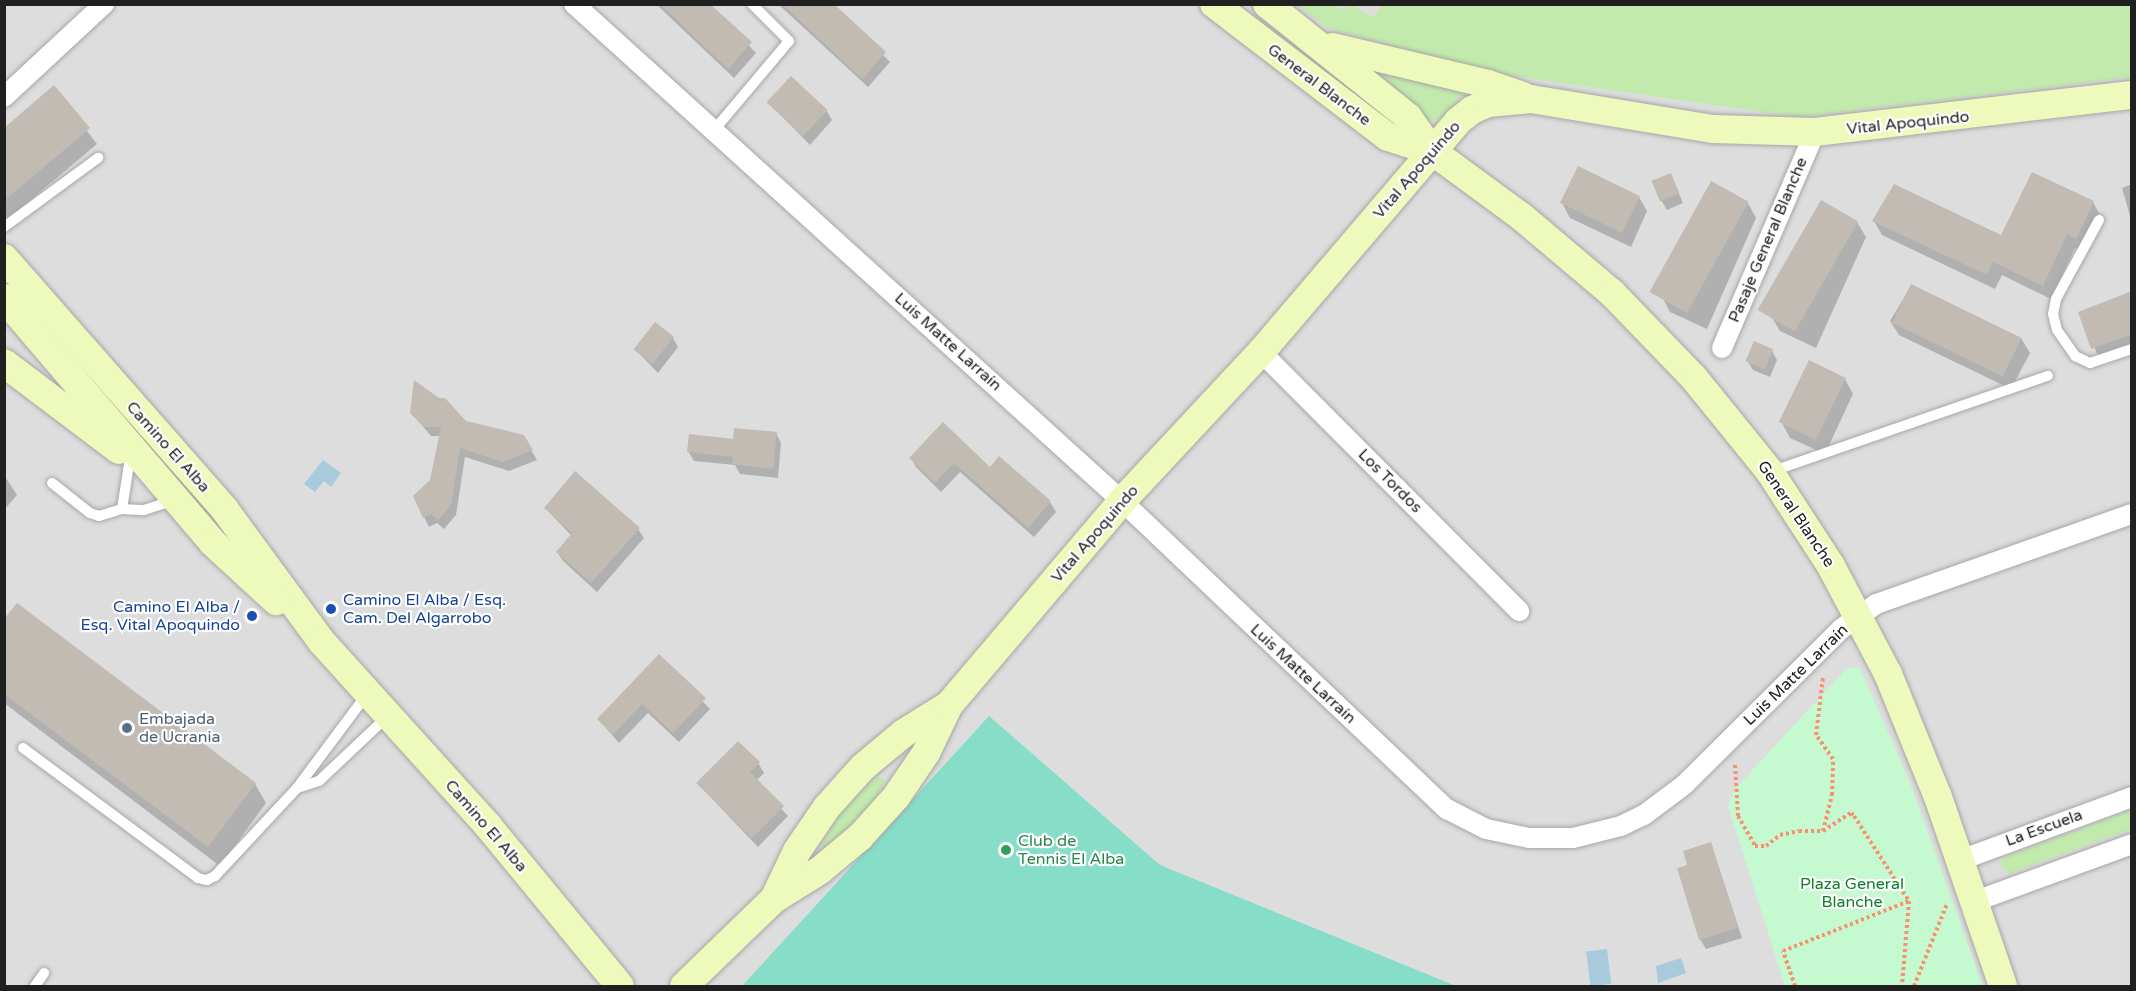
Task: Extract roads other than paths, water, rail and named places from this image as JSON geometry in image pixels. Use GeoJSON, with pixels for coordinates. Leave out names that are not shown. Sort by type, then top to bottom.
{"type":"FeatureCollection","features":[{"type":"Feature","properties":{"kind":"main road","name":"General Blanche"},"geometry":{"type":"LineString","coordinates":[[1214,4],[1388,137],[1432,151]]}},
{"type":"Feature","properties":{"kind":"main road","name":"General Blanche"},"geometry":{"type":"LineString","coordinates":[[1268,4],[1320,43],[1408,117],[1432,151],[1522,217],[1612,293],[1694,378],[1770,472],[1859,615],[1915,735],[2003,987]]}},
{"type":"Feature","properties":{"kind":"main road"},"geometry":{"type":"LineString","coordinates":[[1320,43],[1488,84],[1531,99]]}},
{"type":"Feature","properties":{"kind":"main road","name":"Vital Apoquindo"},"geometry":{"type":"LineString","coordinates":[[684,987],[774,899],[819,871],[852,844],[896,797],[926,753],[949,705],[1122,501],[1261,352],[1432,151],[1472,110],[1488,103],[1531,99],[1713,129],[1815,132],[2132,95]]}},
{"type":"Feature","properties":{"kind":"main road","name":"Camino El Alba"},"geometry":{"type":"LineString","coordinates":[[4,258],[122,396],[225,510],[322,642],[488,826],[620,987]]}},
{"type":"Feature","properties":{"kind":"main road","name":"Camino El Alba"},"geometry":{"type":"LineString","coordinates":[[4,298],[213,543],[322,642]]}},
{"type":"Feature","properties":{"kind":"main road"},"geometry":{"type":"LineString","coordinates":[[4,321],[122,396]]}},
{"type":"Feature","properties":{"kind":"main road"},"geometry":{"type":"LineString","coordinates":[[4,363],[155,475]]}},
{"type":"Feature","properties":{"kind":"main road","name":"Vital Apoquindo"},"geometry":{"type":"LineString","coordinates":[[774,899],[797,851],[827,807],[862,767],[903,733],[949,705]]}},
{"type":"Feature","properties":{"kind":"street"},"geometry":{"type":"LineString","coordinates":[[4,97],[104,4]]}},
{"type":"Feature","properties":{"kind":"street","name":"Luis Matte Larraín"},"geometry":{"type":"LineString","coordinates":[[574,4],[715,129],[1122,501],[1447,809],[1486,829],[1529,838],[1573,838],[1622,826],[1665,801],[1859,615],[1876,604],[2132,514]]}},
{"type":"Feature","properties":{"kind":"street","name":"Pasaje General Blanche"},"geometry":{"type":"LineString","coordinates":[[1722,348],[1815,132]]}},
{"type":"Feature","properties":{"kind":"street","name":"Los Tordos"},"geometry":{"type":"LineString","coordinates":[[1261,352],[1519,611]]}},
{"type":"Feature","properties":{"kind":"street","name":"La Escuela"},"geometry":{"type":"LineString","coordinates":[[1958,861],[2132,797]]}},
{"type":"Feature","properties":{"kind":"street"},"geometry":{"type":"LineString","coordinates":[[1971,899],[2132,844]]}},
{"type":"Feature","properties":{"kind":"lane"},"geometry":{"type":"LineString","coordinates":[[715,129],[789,41],[752,4]]}},
{"type":"Feature","properties":{"kind":"lane"},"geometry":{"type":"LineString","coordinates":[[4,226],[98,158]]}},
{"type":"Feature","properties":{"kind":"lane"},"geometry":{"type":"LineString","coordinates":[[2099,220],[2056,299],[2053,314],[2066,346],[2075,356],[2091,363],[2132,349]]}},
{"type":"Feature","properties":{"kind":"lane"},"geometry":{"type":"LineString","coordinates":[[1770,472],[2048,376]]}},
{"type":"Feature","properties":{"kind":"lane"},"geometry":{"type":"LineString","coordinates":[[122,509],[130,458]]}},
{"type":"Feature","properties":{"kind":"lane"},"geometry":{"type":"LineString","coordinates":[[52,483],[90,513],[107,516],[122,509],[144,510],[176,500]]}},
{"type":"Feature","properties":{"kind":"lane"},"geometry":{"type":"LineString","coordinates":[[23,747],[198,878],[207,880],[215,876],[297,788],[367,693]]}},
{"type":"Feature","properties":{"kind":"lane"},"geometry":{"type":"LineString","coordinates":[[297,788],[319,781],[388,716]]}},
{"type":"Feature","properties":{"kind":"lane"},"geometry":{"type":"LineString","coordinates":[[35,987],[44,973]]}},
{"type":"Feature","properties":{"kind":"water"},"geometry":{"type":"Polygon","coordinates":[[[323,460],[341,473],[331,487],[324,481],[315,492],[304,484],[323,460]]]}},
{"type":"Feature","properties":{"kind":"water"},"geometry":{"type":"Polygon","coordinates":[[[1607,949],[1611,984],[1590,986],[1586,952],[1607,949]]]}},
{"type":"Feature","properties":{"kind":"water"},"geometry":{"type":"Polygon","coordinates":[[[1681,958],[1686,973],[1658,983],[1656,966],[1681,958]]]}},
{"type":"Feature","properties":{"kind":"place","name":"Camino El Alba / Esq. Cam. Del Algarrobo"},"geometry":{"type":"Point","coordinates":[331,609]}},
{"type":"Feature","properties":{"kind":"place","name":"Camino El Alba / Esq. Vital Apoquindo"},"geometry":{"type":"Point","coordinates":[252,616]}},
{"type":"Feature","properties":{"kind":"place","name":"Embajada de Ucrania"},"geometry":{"type":"Point","coordinates":[127,728]}},
{"type":"Feature","properties":{"kind":"place","name":"Club de Tennis El Alba"},"geometry":{"type":"Point","coordinates":[1006,850]}},
{"type":"Feature","properties":{"kind":"park label","name":"Plaza General Blanche"},"geometry":{"type":"Point","coordinates":[1852,893]}}]}
